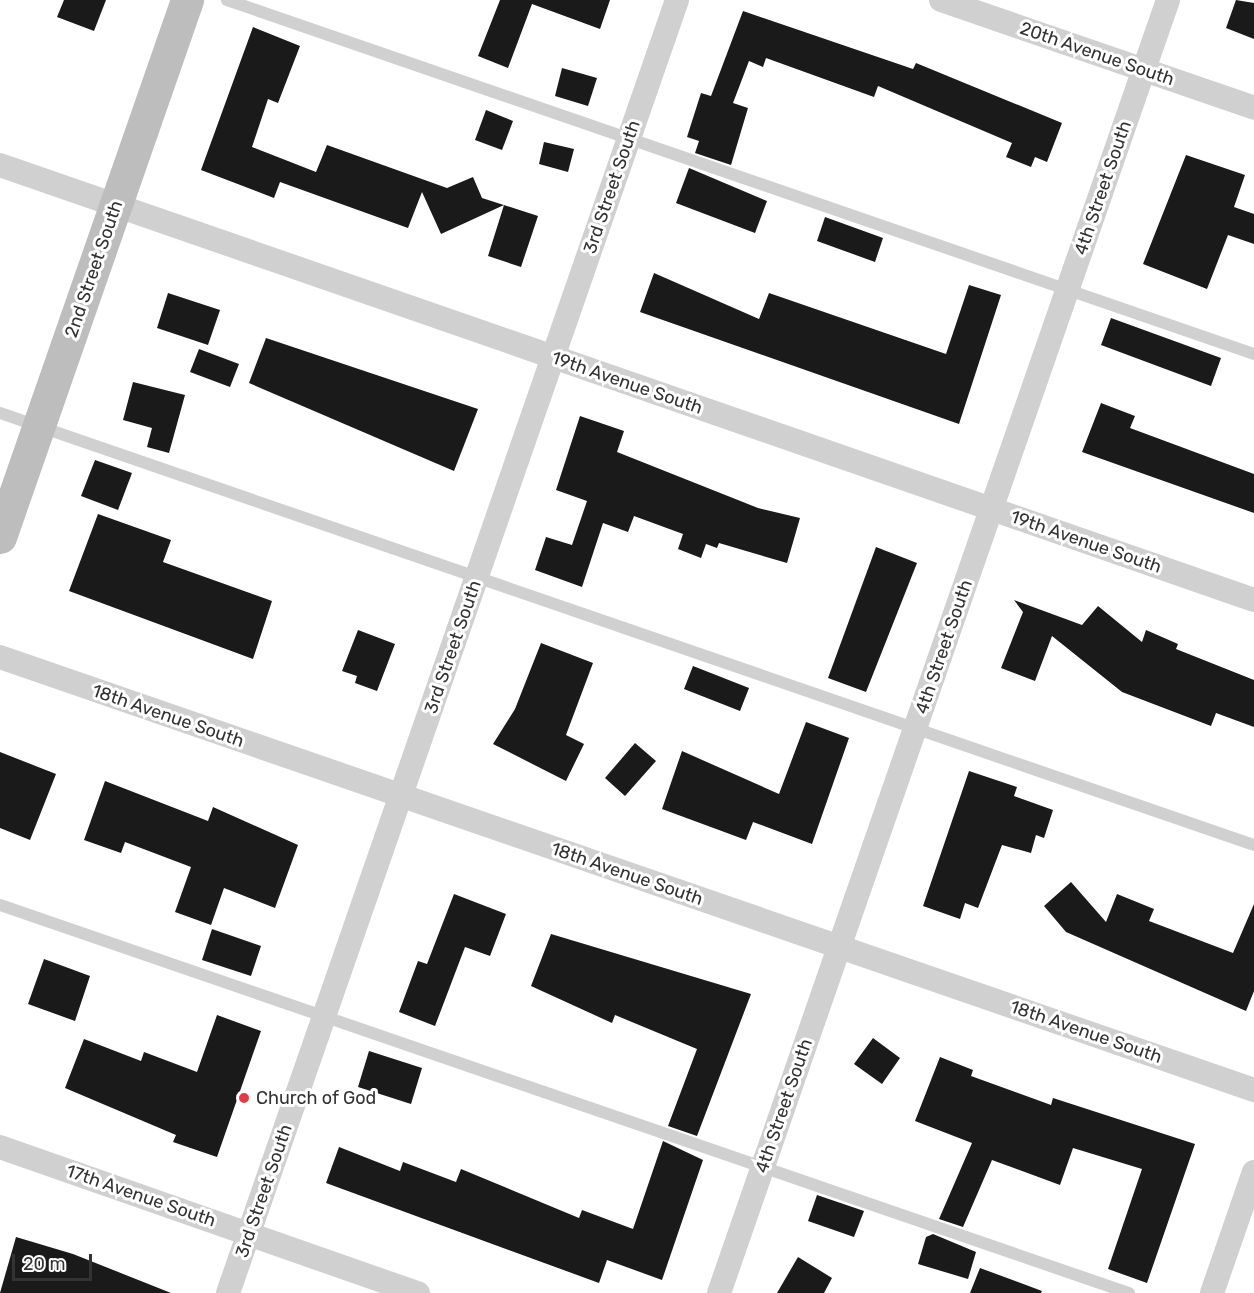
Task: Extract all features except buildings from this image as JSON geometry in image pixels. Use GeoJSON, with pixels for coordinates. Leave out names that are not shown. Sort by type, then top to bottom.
{"type":"FeatureCollection","features":[{"type":"Feature","properties":{"kind":"street","name":"2nd Street South"},"geometry":{"type":"LineString","coordinates":[[0,537],[187,0]]}},
{"type":"Feature","properties":{"kind":"street","name":"3rd Street South"},"geometry":{"type":"LineString","coordinates":[[228,1293],[677,0]]}},
{"type":"Feature","properties":{"kind":"street","name":"20th Avenue South"},"geometry":{"type":"LineString","coordinates":[[941,0],[1254,108]]}},
{"type":"Feature","properties":{"kind":"street","name":"4th Street South"},"geometry":{"type":"LineString","coordinates":[[719,1293],[1168,0]]}},
{"type":"Feature","properties":{"kind":"street","name":"19th Avenue South"},"geometry":{"type":"LineString","coordinates":[[0,165],[1254,600]]}},
{"type":"Feature","properties":{"kind":"street","name":"18th Avenue South"},"geometry":{"type":"LineString","coordinates":[[0,657],[1254,1090]]}},
{"type":"Feature","properties":{"kind":"street","name":"17th Avenue South"},"geometry":{"type":"LineString","coordinates":[[0,1147],[418,1293]]}},
{"type":"Feature","properties":{"kind":"street"},"geometry":{"type":"LineString","coordinates":[[1212,1293],[1254,1172]]}},
{"type":"Feature","properties":{"kind":"lane"},"geometry":{"type":"LineString","coordinates":[[226,0],[1254,354]]}},
{"type":"Feature","properties":{"kind":"lane"},"geometry":{"type":"LineString","coordinates":[[0,413],[1254,845]]}},
{"type":"Feature","properties":{"kind":"lane"},"geometry":{"type":"LineString","coordinates":[[0,905],[763,1165],[1129,1293]]}},
{"type":"Feature","properties":{"kind":"place","name":"Church of God"},"geometry":{"type":"Point","coordinates":[244,1098]}}]}
